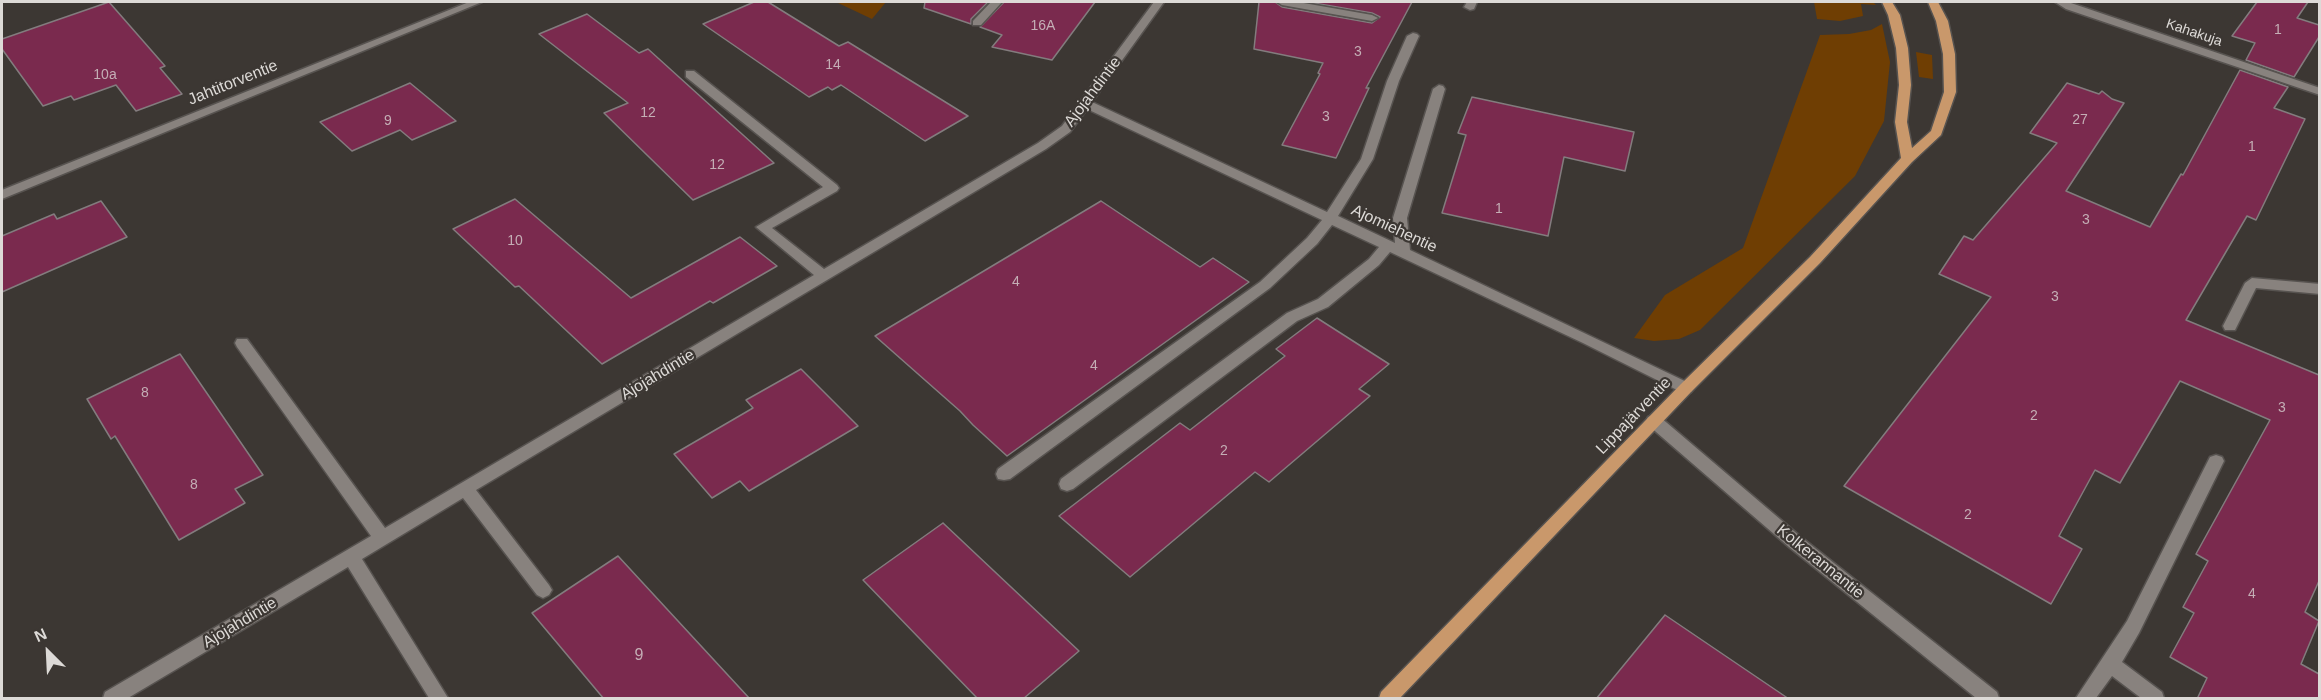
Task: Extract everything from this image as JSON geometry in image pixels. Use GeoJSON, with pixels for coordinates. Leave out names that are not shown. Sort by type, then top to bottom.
{"type":"FeatureCollection","features":[{"type":"Feature","properties":{"kind":"main road"},"geometry":{"type":"LineString","coordinates":[[1887,2],[1894,15],[1902,48],[1905,85],[1901,122],[1907,159]]}},
{"type":"Feature","properties":{"kind":"main road","name":"Lippajärventie"},"geometry":{"type":"LineString","coordinates":[[1388,699],[1686,388],[1815,260],[1907,159],[1937,132],[1950,92],[1949,54],[1942,21],[1933,2]]}},
{"type":"Feature","properties":{"kind":"street","name":"Jahtitorventie"},"geometry":{"type":"LineString","coordinates":[[2,195],[477,2]]}},
{"type":"Feature","properties":{"kind":"street"},"geometry":{"type":"LineString","coordinates":[[977,23],[997,2]]}},
{"type":"Feature","properties":{"kind":"street","name":"Ajojahdintie"},"geometry":{"type":"LineString","coordinates":[[112,699],[1042,146],[1066,129],[1159,2]]}},
{"type":"Feature","properties":{"kind":"street"},"geometry":{"type":"LineString","coordinates":[[1282,2],[1372,18]]}},
{"type":"Feature","properties":{"kind":"street","name":"Kahakuja"},"geometry":{"type":"LineString","coordinates":[[2060,2],[2070,8],[2319,92]]}},
{"type":"Feature","properties":{"kind":"street"},"geometry":{"type":"LineString","coordinates":[[1004,474],[1266,285],[1312,242],[1330,219],[1367,159],[1393,81],[1413,36]]}},
{"type":"Feature","properties":{"kind":"street"},"geometry":{"type":"LineString","coordinates":[[690,74],[832,188],[763,226],[824,276]]}},
{"type":"Feature","properties":{"kind":"street"},"geometry":{"type":"LineString","coordinates":[[1403,253],[1400,218],[1439,89]]}},
{"type":"Feature","properties":{"kind":"street","name":"Ajomiehentie"},"geometry":{"type":"LineString","coordinates":[[1086,104],[1596,343],[1686,388]]}},
{"type":"Feature","properties":{"kind":"street"},"geometry":{"type":"LineString","coordinates":[[1066,484],[1292,317],[1323,303],[1374,262],[1388,246]]}},
{"type":"Feature","properties":{"kind":"street"},"geometry":{"type":"LineString","coordinates":[[2230,326],[2252,283],[2319,289]]}},
{"type":"Feature","properties":{"kind":"street"},"geometry":{"type":"LineString","coordinates":[[242,344],[383,538]]}},
{"type":"Feature","properties":{"kind":"street","name":"Kolkerannantie"},"geometry":{"type":"LineString","coordinates":[[1654,421],[1795,542],[1990,699]]}},
{"type":"Feature","properties":{"kind":"street"},"geometry":{"type":"LineString","coordinates":[[2085,699],[2133,627],[2216,461]]}},
{"type":"Feature","properties":{"kind":"street"},"geometry":{"type":"LineString","coordinates":[[465,489],[543,590]]}},
{"type":"Feature","properties":{"kind":"street"},"geometry":{"type":"LineString","coordinates":[[351,557],[439,699]]}},
{"type":"Feature","properties":{"kind":"street"},"geometry":{"type":"LineString","coordinates":[[2110,664],[2155,699]]}},
{"type":"Feature","properties":{"kind":"shaded area"},"geometry":{"type":"Polygon","coordinates":[[[836,2],[886,2],[872,19],[836,2]]]}},
{"type":"Feature","properties":{"kind":"shaded area"},"geometry":{"type":"Polygon","coordinates":[[[1814,2],[1873,2],[1876,5],[1861,4],[1863,16],[1840,21],[1817,19],[1814,2]]]}},
{"type":"Feature","properties":{"kind":"shaded area"},"geometry":{"type":"Polygon","coordinates":[[[1882,24],[1890,62],[1884,121],[1855,176],[1700,330],[1679,339],[1654,341],[1634,338],[1665,295],[1743,248],[1820,35],[1849,34],[1871,30],[1882,24]]]}},
{"type":"Feature","properties":{"kind":"shaded area"},"geometry":{"type":"Polygon","coordinates":[[[1916,52],[1932,55],[1933,79],[1919,77],[1916,52]]]}},
{"type":"Feature","properties":{"kind":"building"},"geometry":{"type":"Polygon","coordinates":[[[109,2],[165,66],[160,68],[182,94],[136,111],[116,85],[74,100],[71,96],[43,106],[2,49],[2,39],[109,2]]]}},
{"type":"Feature","properties":{"kind":"building"},"geometry":{"type":"Polygon","coordinates":[[[754,2],[768,2],[839,46],[848,42],[968,116],[925,141],[841,85],[832,90],[828,87],[809,97],[703,24],[754,2]]]}},
{"type":"Feature","properties":{"kind":"building"},"geometry":{"type":"Polygon","coordinates":[[[925,2],[988,2],[971,19],[971,24],[924,8],[925,2]]]}},
{"type":"Feature","properties":{"kind":"building"},"geometry":{"type":"Polygon","coordinates":[[[1004,2],[1095,2],[1052,60],[992,47],[1002,35],[980,27],[1004,2]]]}},
{"type":"Feature","properties":{"kind":"building"},"geometry":{"type":"Polygon","coordinates":[[[1259,2],[1275,2],[1282,7],[1372,23],[1380,17],[1372,13],[1308,2],[1412,2],[1366,88],[1369,88],[1336,158],[1282,145],[1320,74],[1318,73],[1323,63],[1254,49],[1259,2]]]}},
{"type":"Feature","properties":{"kind":"building"},"geometry":{"type":"Polygon","coordinates":[[[2257,2],[2308,2],[2297,18],[2319,25],[2319,37],[2294,77],[2246,60],[2255,43],[2232,36],[2257,2]]]}},
{"type":"Feature","properties":{"kind":"building"},"geometry":{"type":"Polygon","coordinates":[[[587,14],[639,53],[648,49],[774,163],[693,200],[604,113],[628,103],[539,34],[587,14]]]}},
{"type":"Feature","properties":{"kind":"building"},"geometry":{"type":"Polygon","coordinates":[[[2240,70],[2288,87],[2274,108],[2305,119],[2256,220],[2247,216],[2186,320],[2319,375],[2319,581],[2305,612],[2319,621],[2301,664],[2319,674],[2319,699],[2197,699],[2207,678],[2170,657],[2194,613],[2183,607],[2208,561],[2196,554],[2270,420],[2180,381],[2120,483],[2095,470],[2059,536],[2082,549],[2051,604],[1844,486],[1991,297],[1939,274],[1964,236],[1973,240],[2057,143],[2030,133],[2067,83],[2099,94],[2102,91],[2112,99],[2124,103],[2066,191],[2150,227],[2181,174],[2183,175],[2240,70]]]}},
{"type":"Feature","properties":{"kind":"building"},"geometry":{"type":"Polygon","coordinates":[[[410,83],[456,121],[412,140],[400,130],[352,151],[320,122],[410,83]]]}},
{"type":"Feature","properties":{"kind":"building"},"geometry":{"type":"Polygon","coordinates":[[[1472,97],[1634,132],[1625,171],[1564,157],[1548,236],[1442,213],[1466,135],[1458,133],[1472,97]]]}},
{"type":"Feature","properties":{"kind":"building"},"geometry":{"type":"Polygon","coordinates":[[[515,199],[631,298],[740,237],[777,266],[713,303],[710,301],[602,364],[519,286],[515,287],[453,229],[515,199]]]}},
{"type":"Feature","properties":{"kind":"building"},"geometry":{"type":"Polygon","coordinates":[[[101,201],[127,237],[2,292],[2,236],[54,214],[57,219],[101,201]]]}},
{"type":"Feature","properties":{"kind":"building"},"geometry":{"type":"Polygon","coordinates":[[[1101,201],[1200,267],[1213,258],[1249,282],[1007,456],[875,336],[1101,201]]]}},
{"type":"Feature","properties":{"kind":"building"},"geometry":{"type":"Polygon","coordinates":[[[1317,318],[1389,364],[1359,389],[1370,396],[1269,482],[1255,472],[1130,577],[1059,516],[1180,423],[1190,430],[1285,356],[1276,349],[1317,318]]]}},
{"type":"Feature","properties":{"kind":"building"},"geometry":{"type":"Polygon","coordinates":[[[180,354],[263,475],[235,489],[245,503],[179,540],[115,436],[111,439],[87,399],[180,354]]]}},
{"type":"Feature","properties":{"kind":"building"},"geometry":{"type":"Polygon","coordinates":[[[801,369],[858,426],[749,491],[740,481],[712,498],[674,454],[753,408],[746,400],[801,369]]]}},
{"type":"Feature","properties":{"kind":"building"},"geometry":{"type":"Polygon","coordinates":[[[943,523],[1079,651],[1023,699],[978,699],[863,580],[943,523]]]}},
{"type":"Feature","properties":{"kind":"building"},"geometry":{"type":"Polygon","coordinates":[[[618,556],[750,699],[604,699],[532,613],[618,556]]]}},
{"type":"Feature","properties":{"kind":"building"},"geometry":{"type":"Polygon","coordinates":[[[1665,615],[1789,699],[1596,699],[1665,615]]]}}]}
